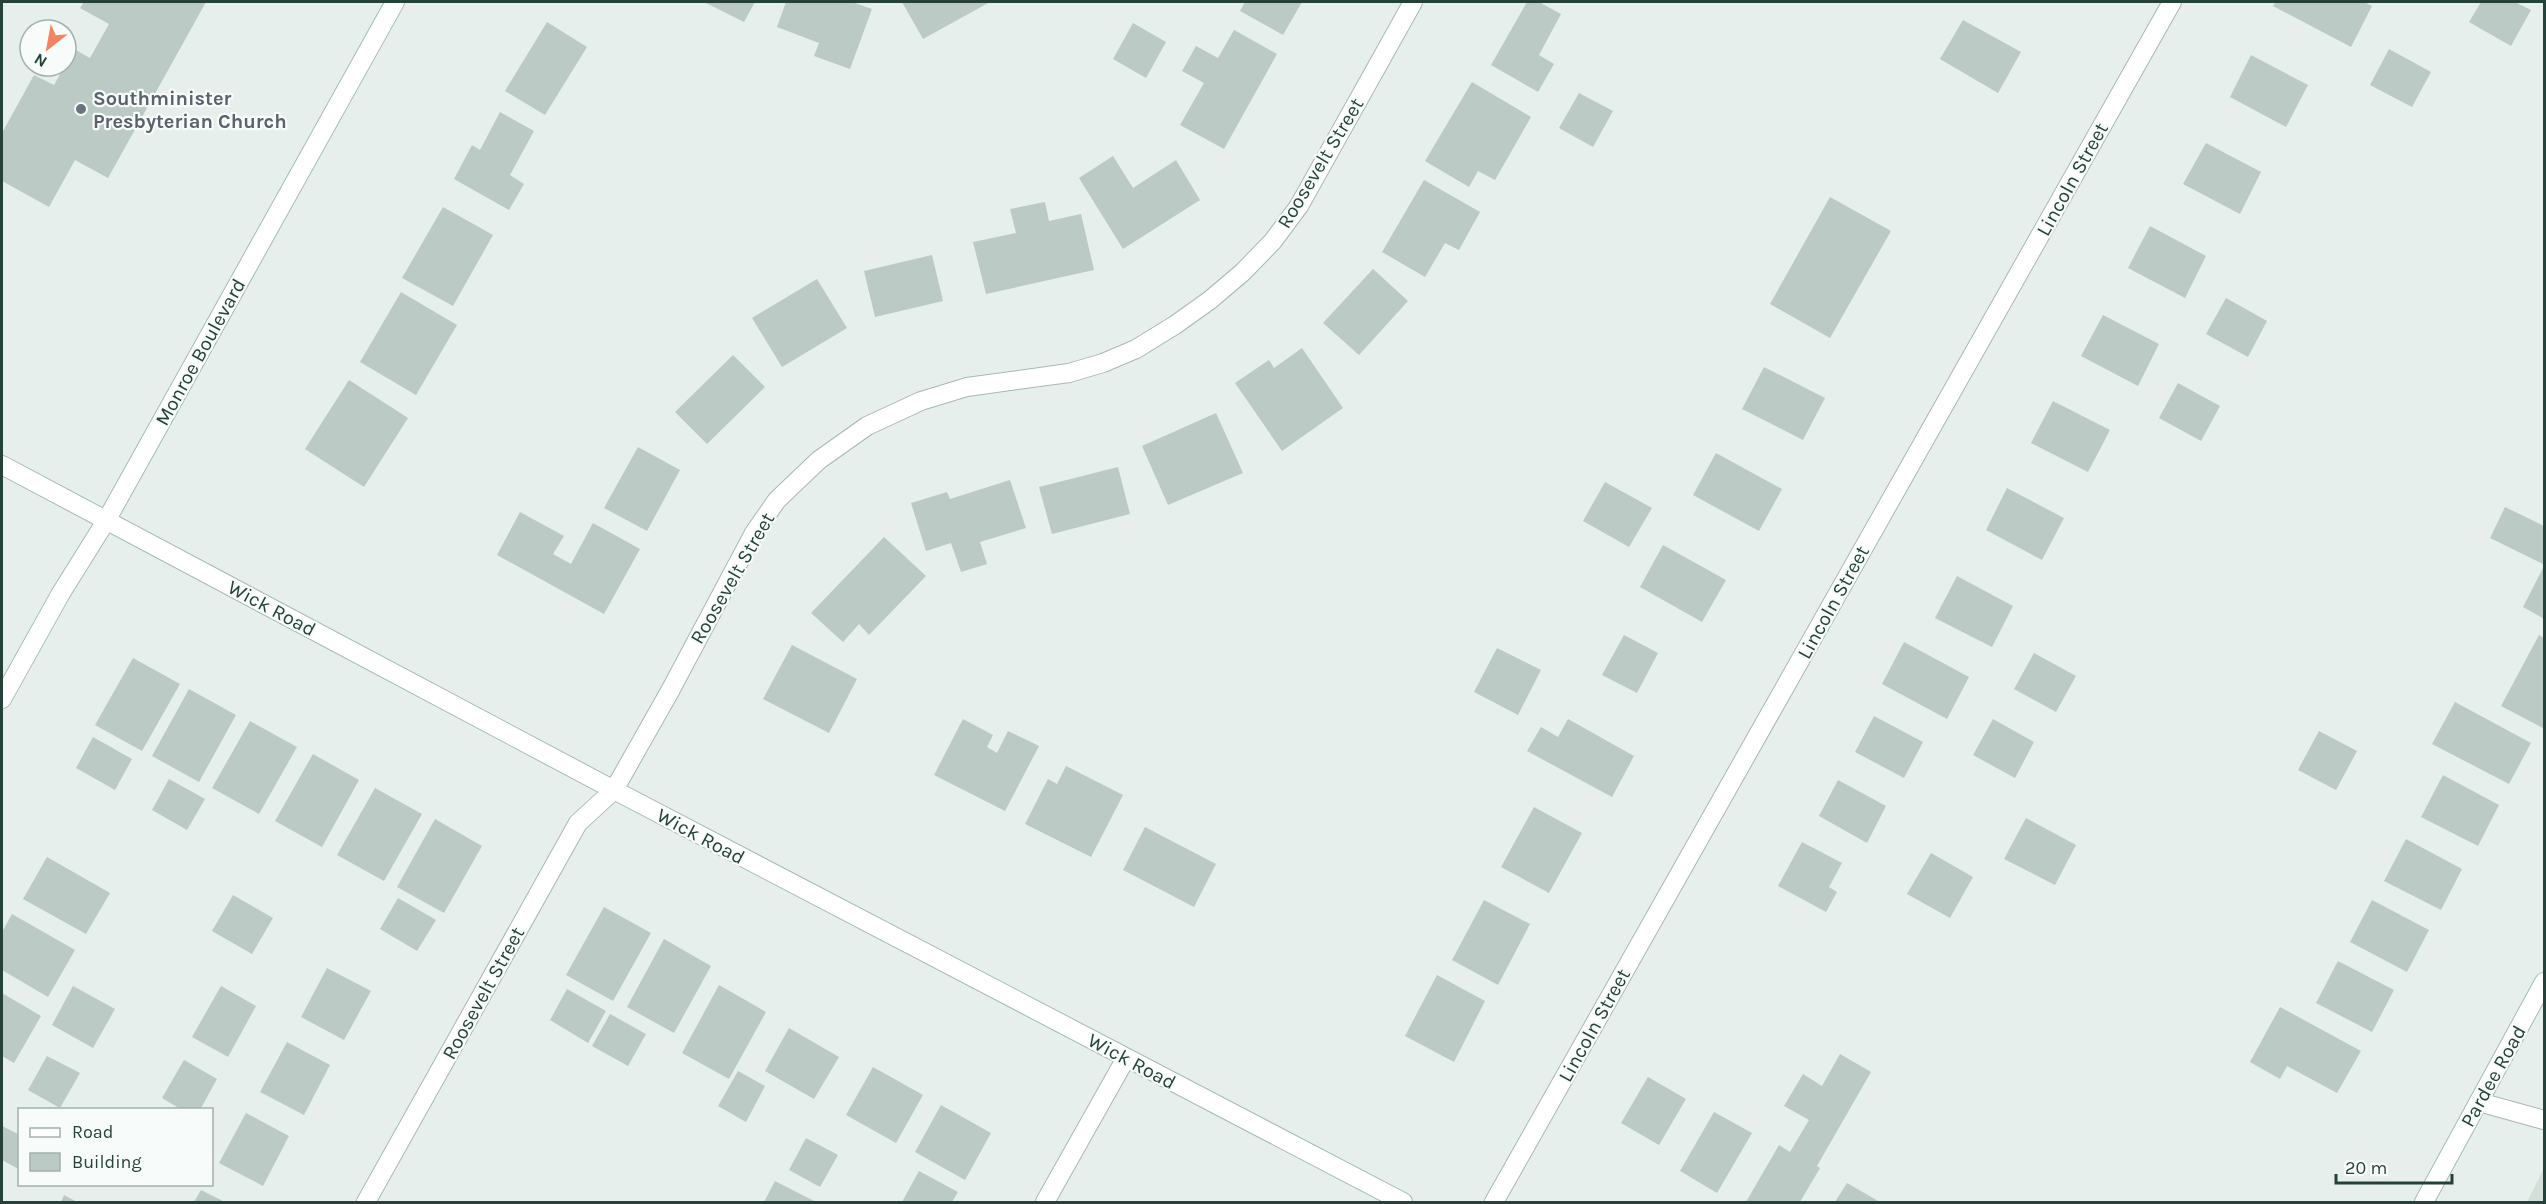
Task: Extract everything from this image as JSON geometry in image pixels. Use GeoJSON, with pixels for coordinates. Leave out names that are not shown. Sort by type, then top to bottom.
{"type":"FeatureCollection","features":[{"type":"Feature","properties":{"kind":"street","name":"Monroe Boulevard"},"geometry":{"type":"LineString","coordinates":[[2,699],[61,592],[106,521],[395,2]]}},
{"type":"Feature","properties":{"kind":"street","name":"Roosevelt Street"},"geometry":{"type":"LineString","coordinates":[[366,1203],[578,823],[614,790],[670,691],[754,533],[777,500],[819,460],[867,426],[910,406],[967,387],[1069,373],[1103,363],[1145,343],[1210,300],[1243,272],[1265,249],[1299,206],[1413,2]]}},
{"type":"Feature","properties":{"kind":"street","name":"Lincoln Street"},"geometry":{"type":"LineString","coordinates":[[1494,1203],[2172,2]]}},
{"type":"Feature","properties":{"kind":"street","name":"Wick Road"},"geometry":{"type":"LineString","coordinates":[[2,465],[614,790],[1403,1203]]}},
{"type":"Feature","properties":{"kind":"street","name":"Pardee Road"},"geometry":{"type":"LineString","coordinates":[[2424,1203],[2544,982]]}},
{"type":"Feature","properties":{"kind":"street"},"geometry":{"type":"LineString","coordinates":[[1045,1203],[1126,1058]]}},
{"type":"Feature","properties":{"kind":"street"},"geometry":{"type":"LineString","coordinates":[[2479,1102],[2544,1120]]}},
{"type":"Feature","properties":{"kind":"shaded area"},"geometry":{"type":"Polygon","coordinates":[[[2544,1168],[2544,1202],[2527,1202],[2544,1168]]]}},
{"type":"Feature","properties":{"kind":"building","name":"Southminister Presbyterian Church"},"geometry":{"type":"Polygon","coordinates":[[[84,2],[206,2],[108,178],[75,160],[49,207],[2,181],[2,133],[32,78],[40,78],[54,85],[58,78],[78,78],[78,51],[90,58],[109,24],[80,8],[84,2]]]}},
{"type":"Feature","properties":{"kind":"building"},"geometry":{"type":"Polygon","coordinates":[[[704,2],[755,2],[744,22],[704,2]]]}},
{"type":"Feature","properties":{"kind":"building"},"geometry":{"type":"Polygon","coordinates":[[[786,2],[852,2],[872,9],[850,69],[814,56],[819,43],[777,27],[786,2]]]}},
{"type":"Feature","properties":{"kind":"building"},"geometry":{"type":"Polygon","coordinates":[[[902,2],[990,2],[923,39],[902,2]]]}},
{"type":"Feature","properties":{"kind":"building"},"geometry":{"type":"Polygon","coordinates":[[[1245,2],[1302,2],[1283,35],[1240,11],[1245,2]]]}},
{"type":"Feature","properties":{"kind":"building"},"geometry":{"type":"Polygon","coordinates":[[[1527,2],[1539,2],[1561,14],[1539,55],[1554,64],[1538,92],[1491,65],[1527,2]]]}},
{"type":"Feature","properties":{"kind":"building"},"geometry":{"type":"Polygon","coordinates":[[[2276,2],[2364,2],[2372,6],[2351,47],[2273,6],[2276,2]]]}},
{"type":"Feature","properties":{"kind":"building"},"geometry":{"type":"Polygon","coordinates":[[[2481,2],[2515,2],[2531,10],[2511,46],[2469,22],[2481,2]]]}},
{"type":"Feature","properties":{"kind":"building"},"geometry":{"type":"Polygon","coordinates":[[[1963,20],[2021,52],[1998,93],[1940,59],[1963,20]]]}},
{"type":"Feature","properties":{"kind":"building"},"geometry":{"type":"Polygon","coordinates":[[[547,22],[587,47],[545,115],[505,91],[547,22]]]}},
{"type":"Feature","properties":{"kind":"building"},"geometry":{"type":"Polygon","coordinates":[[[1133,23],[1166,42],[1146,78],[1113,59],[1133,23]]]}},
{"type":"Feature","properties":{"kind":"building"},"geometry":{"type":"Polygon","coordinates":[[[1234,30],[1277,54],[1224,149],[1180,125],[1204,83],[1182,71],[1196,46],[1218,58],[1234,30]]]}},
{"type":"Feature","properties":{"kind":"building"},"geometry":{"type":"Polygon","coordinates":[[[2389,49],[2431,72],[2412,107],[2370,85],[2389,49]]]}},
{"type":"Feature","properties":{"kind":"building"},"geometry":{"type":"Polygon","coordinates":[[[2251,55],[2308,85],[2286,127],[2230,97],[2251,55]]]}},
{"type":"Feature","properties":{"kind":"building"},"geometry":{"type":"Polygon","coordinates":[[[1472,82],[1531,117],[1495,180],[1478,171],[1469,187],[1425,161],[1472,82]]]}},
{"type":"Feature","properties":{"kind":"building"},"geometry":{"type":"Polygon","coordinates":[[[1579,93],[1613,111],[1593,147],[1559,128],[1579,93]]]}},
{"type":"Feature","properties":{"kind":"building"},"geometry":{"type":"Polygon","coordinates":[[[500,112],[534,131],[510,175],[524,184],[509,210],[454,179],[472,145],[480,150],[500,112]]]}},
{"type":"Feature","properties":{"kind":"building"},"geometry":{"type":"Polygon","coordinates":[[[2206,143],[2261,172],[2240,214],[2183,184],[2206,143]]]}},
{"type":"Feature","properties":{"kind":"building"},"geometry":{"type":"Polygon","coordinates":[[[1113,156],[1133,188],[1176,160],[1200,200],[1123,249],[1079,178],[1113,156]]]}},
{"type":"Feature","properties":{"kind":"building"},"geometry":{"type":"Polygon","coordinates":[[[1424,180],[1480,212],[1459,250],[1445,243],[1425,277],[1382,252],[1424,180]]]}},
{"type":"Feature","properties":{"kind":"building"},"geometry":{"type":"Polygon","coordinates":[[[1830,197],[1891,231],[1830,338],[1770,304],[1830,197]]]}},
{"type":"Feature","properties":{"kind":"building"},"geometry":{"type":"Polygon","coordinates":[[[1045,202],[1049,221],[1081,214],[1094,270],[986,294],[973,242],[1016,233],[1010,209],[1045,202]]]}},
{"type":"Feature","properties":{"kind":"building"},"geometry":{"type":"Polygon","coordinates":[[[443,207],[493,235],[453,306],[402,278],[443,207]]]}},
{"type":"Feature","properties":{"kind":"building"},"geometry":{"type":"Polygon","coordinates":[[[2150,226],[2206,256],[2185,298],[2128,268],[2150,226]]]}},
{"type":"Feature","properties":{"kind":"building"},"geometry":{"type":"Polygon","coordinates":[[[932,255],[943,301],[875,317],[864,271],[932,255]]]}},
{"type":"Feature","properties":{"kind":"building"},"geometry":{"type":"Polygon","coordinates":[[[1373,269],[1408,301],[1359,355],[1323,323],[1373,269]]]}},
{"type":"Feature","properties":{"kind":"building"},"geometry":{"type":"Polygon","coordinates":[[[817,279],[847,328],[782,367],[752,318],[817,279]]]}},
{"type":"Feature","properties":{"kind":"building"},"geometry":{"type":"Polygon","coordinates":[[[401,292],[457,325],[416,395],[360,362],[401,292]]]}},
{"type":"Feature","properties":{"kind":"building"},"geometry":{"type":"Polygon","coordinates":[[[2226,298],[2267,321],[2248,357],[2206,334],[2226,298]]]}},
{"type":"Feature","properties":{"kind":"building"},"geometry":{"type":"Polygon","coordinates":[[[2103,315],[2159,344],[2138,386],[2081,356],[2103,315]]]}},
{"type":"Feature","properties":{"kind":"building"},"geometry":{"type":"Polygon","coordinates":[[[1302,348],[1343,408],[1282,451],[1235,383],[1269,360],[1274,368],[1302,348]]]}},
{"type":"Feature","properties":{"kind":"building"},"geometry":{"type":"Polygon","coordinates":[[[733,355],[765,387],[707,444],[675,412],[733,355]]]}},
{"type":"Feature","properties":{"kind":"building"},"geometry":{"type":"Polygon","coordinates":[[[1764,367],[1825,398],[1803,440],[1742,409],[1764,367]]]}},
{"type":"Feature","properties":{"kind":"building"},"geometry":{"type":"Polygon","coordinates":[[[349,380],[408,418],[364,487],[305,449],[349,380]]]}},
{"type":"Feature","properties":{"kind":"building"},"geometry":{"type":"Polygon","coordinates":[[[2178,383],[2220,406],[2201,441],[2159,418],[2178,383]]]}},
{"type":"Feature","properties":{"kind":"building"},"geometry":{"type":"Polygon","coordinates":[[[2053,401],[2110,430],[2088,472],[2031,443],[2053,401]]]}},
{"type":"Feature","properties":{"kind":"building"},"geometry":{"type":"Polygon","coordinates":[[[1216,413],[1243,473],[1168,505],[1142,446],[1216,413]]]}},
{"type":"Feature","properties":{"kind":"building"},"geometry":{"type":"Polygon","coordinates":[[[638,447],[680,470],[647,531],[604,508],[638,447]]]}},
{"type":"Feature","properties":{"kind":"building"},"geometry":{"type":"Polygon","coordinates":[[[1716,453],[1782,489],[1759,531],[1693,495],[1716,453]]]}},
{"type":"Feature","properties":{"kind":"building"},"geometry":{"type":"Polygon","coordinates":[[[1118,467],[1130,514],[1052,534],[1039,487],[1118,467]]]}},
{"type":"Feature","properties":{"kind":"building"},"geometry":{"type":"Polygon","coordinates":[[[1010,480],[1026,528],[980,542],[987,564],[961,572],[951,543],[926,551],[911,503],[947,492],[950,499],[1010,480]]]}},
{"type":"Feature","properties":{"kind":"building"},"geometry":{"type":"Polygon","coordinates":[[[1605,482],[1652,508],[1629,547],[1583,521],[1605,482]]]}},
{"type":"Feature","properties":{"kind":"building"},"geometry":{"type":"Polygon","coordinates":[[[2007,488],[2064,518],[2042,560],[1986,530],[2007,488]]]}},
{"type":"Feature","properties":{"kind":"building"},"geometry":{"type":"Polygon","coordinates":[[[2505,507],[2544,526],[2543,564],[2490,538],[2505,507]]]}},
{"type":"Feature","properties":{"kind":"building"},"geometry":{"type":"Polygon","coordinates":[[[520,512],[564,536],[553,554],[571,564],[593,523],[640,549],[604,614],[497,555],[520,512]]]}},
{"type":"Feature","properties":{"kind":"building"},"geometry":{"type":"Polygon","coordinates":[[[884,537],[926,576],[869,635],[859,624],[843,642],[811,613],[884,537]]]}},
{"type":"Feature","properties":{"kind":"building"},"geometry":{"type":"Polygon","coordinates":[[[1663,545],[1726,580],[1702,622],[1640,587],[1663,545]]]}},
{"type":"Feature","properties":{"kind":"building"},"geometry":{"type":"Polygon","coordinates":[[[2544,566],[2544,619],[2523,607],[2544,566]]]}},
{"type":"Feature","properties":{"kind":"building"},"geometry":{"type":"Polygon","coordinates":[[[1957,576],[2013,606],[1992,647],[1935,618],[1957,576]]]}},
{"type":"Feature","properties":{"kind":"building"},"geometry":{"type":"Polygon","coordinates":[[[1624,635],[1658,653],[1637,693],[1602,675],[1624,635]]]}},
{"type":"Feature","properties":{"kind":"building"},"geometry":{"type":"Polygon","coordinates":[[[2539,635],[2544,638],[2543,728],[2501,706],[2539,635]]]}},
{"type":"Feature","properties":{"kind":"building"},"geometry":{"type":"Polygon","coordinates":[[[1904,642],[1969,677],[1947,719],[1882,684],[1904,642]]]}},
{"type":"Feature","properties":{"kind":"building"},"geometry":{"type":"Polygon","coordinates":[[[792,645],[857,679],[829,733],[763,699],[792,645]]]}},
{"type":"Feature","properties":{"kind":"building"},"geometry":{"type":"Polygon","coordinates":[[[1497,648],[1541,670],[1518,715],[1474,692],[1497,648]]]}},
{"type":"Feature","properties":{"kind":"building"},"geometry":{"type":"Polygon","coordinates":[[[2034,653],[2076,676],[2056,712],[2014,689],[2034,653]]]}},
{"type":"Feature","properties":{"kind":"building"},"geometry":{"type":"Polygon","coordinates":[[[133,658],[180,684],[142,751],[95,725],[133,658]]]}},
{"type":"Feature","properties":{"kind":"building"},"geometry":{"type":"Polygon","coordinates":[[[189,689],[236,715],[199,782],[152,756],[189,689]]]}},
{"type":"Feature","properties":{"kind":"building"},"geometry":{"type":"Polygon","coordinates":[[[2455,702],[2531,743],[2509,784],[2432,744],[2455,702]]]}},
{"type":"Feature","properties":{"kind":"building"},"geometry":{"type":"Polygon","coordinates":[[[1874,716],[1923,742],[1904,778],[1855,752],[1874,716]]]}},
{"type":"Feature","properties":{"kind":"building"},"geometry":{"type":"Polygon","coordinates":[[[963,719],[993,735],[987,747],[997,753],[1008,731],[1039,746],[1005,811],[934,775],[963,719]]]}},
{"type":"Feature","properties":{"kind":"building"},"geometry":{"type":"Polygon","coordinates":[[[1568,719],[1634,756],[1612,797],[1527,751],[1541,727],[1558,737],[1568,719]]]}},
{"type":"Feature","properties":{"kind":"building"},"geometry":{"type":"Polygon","coordinates":[[[1993,719],[2034,742],[2015,778],[1973,755],[1993,719]]]}},
{"type":"Feature","properties":{"kind":"building"},"geometry":{"type":"Polygon","coordinates":[[[250,721],[297,747],[259,814],[212,788],[250,721]]]}},
{"type":"Feature","properties":{"kind":"building"},"geometry":{"type":"Polygon","coordinates":[[[2319,731],[2357,751],[2336,790],[2298,770],[2319,731]]]}},
{"type":"Feature","properties":{"kind":"building"},"geometry":{"type":"Polygon","coordinates":[[[93,737],[132,759],[115,790],[76,768],[93,737]]]}},
{"type":"Feature","properties":{"kind":"building"},"geometry":{"type":"Polygon","coordinates":[[[313,754],[359,780],[322,847],[275,821],[313,754]]]}},
{"type":"Feature","properties":{"kind":"building"},"geometry":{"type":"Polygon","coordinates":[[[1066,766],[1123,795],[1091,857],[1025,824],[1048,779],[1057,784],[1066,766]]]}},
{"type":"Feature","properties":{"kind":"building"},"geometry":{"type":"Polygon","coordinates":[[[2443,775],[2499,805],[2478,846],[2421,817],[2443,775]]]}},
{"type":"Feature","properties":{"kind":"building"},"geometry":{"type":"Polygon","coordinates":[[[169,779],[205,799],[187,830],[152,810],[169,779]]]}},
{"type":"Feature","properties":{"kind":"building"},"geometry":{"type":"Polygon","coordinates":[[[1838,780],[1886,806],[1867,843],[1819,816],[1838,780]]]}},
{"type":"Feature","properties":{"kind":"building"},"geometry":{"type":"Polygon","coordinates":[[[375,788],[422,814],[384,881],[337,855],[375,788]]]}},
{"type":"Feature","properties":{"kind":"building"},"geometry":{"type":"Polygon","coordinates":[[[1534,807],[1582,833],[1549,893],[1501,867],[1534,807]]]}},
{"type":"Feature","properties":{"kind":"building"},"geometry":{"type":"Polygon","coordinates":[[[2026,818],[2076,845],[2055,885],[2004,859],[2026,818]]]}},
{"type":"Feature","properties":{"kind":"building"},"geometry":{"type":"Polygon","coordinates":[[[435,819],[482,846],[444,913],[397,887],[435,819]]]}},
{"type":"Feature","properties":{"kind":"building"},"geometry":{"type":"Polygon","coordinates":[[[1145,827],[1216,864],[1194,907],[1123,870],[1145,827]]]}},
{"type":"Feature","properties":{"kind":"building"},"geometry":{"type":"Polygon","coordinates":[[[2406,839],[2462,869],[2441,910],[2384,881],[2406,839]]]}},
{"type":"Feature","properties":{"kind":"building"},"geometry":{"type":"Polygon","coordinates":[[[1802,842],[1842,863],[1829,887],[1837,892],[1826,912],[1778,886],[1802,842]]]}},
{"type":"Feature","properties":{"kind":"building"},"geometry":{"type":"Polygon","coordinates":[[[1931,853],[1973,877],[1950,918],[1907,894],[1931,853]]]}},
{"type":"Feature","properties":{"kind":"building"},"geometry":{"type":"Polygon","coordinates":[[[47,857],[110,893],[86,934],[23,899],[47,857]]]}},
{"type":"Feature","properties":{"kind":"building"},"geometry":{"type":"Polygon","coordinates":[[[233,895],[273,918],[252,954],[212,931],[233,895]]]}},
{"type":"Feature","properties":{"kind":"building"},"geometry":{"type":"Polygon","coordinates":[[[398,898],[436,920],[417,951],[380,929],[398,898]]]}},
{"type":"Feature","properties":{"kind":"building"},"geometry":{"type":"Polygon","coordinates":[[[1484,900],[1530,924],[1498,985],[1452,960],[1484,900]]]}},
{"type":"Feature","properties":{"kind":"building"},"geometry":{"type":"Polygon","coordinates":[[[2372,900],[2429,930],[2407,972],[2350,942],[2372,900]]]}},
{"type":"Feature","properties":{"kind":"building"},"geometry":{"type":"Polygon","coordinates":[[[604,907],[651,933],[613,1001],[566,975],[604,907]]]}},
{"type":"Feature","properties":{"kind":"building"},"geometry":{"type":"Polygon","coordinates":[[[12,914],[75,950],[48,997],[2,970],[2,932],[12,914]]]}},
{"type":"Feature","properties":{"kind":"building"},"geometry":{"type":"Polygon","coordinates":[[[664,939],[711,966],[674,1033],[627,1007],[664,939]]]}},
{"type":"Feature","properties":{"kind":"building"},"geometry":{"type":"Polygon","coordinates":[[[2338,961],[2394,990],[2372,1032],[2316,1003],[2338,961]]]}},
{"type":"Feature","properties":{"kind":"building"},"geometry":{"type":"Polygon","coordinates":[[[327,968],[371,991],[344,1040],[301,1017],[327,968]]]}},
{"type":"Feature","properties":{"kind":"building"},"geometry":{"type":"Polygon","coordinates":[[[1437,975],[1485,1001],[1454,1062],[1405,1036],[1437,975]]]}},
{"type":"Feature","properties":{"kind":"building"},"geometry":{"type":"Polygon","coordinates":[[[719,985],[766,1012],[729,1079],[682,1053],[719,985]]]}},
{"type":"Feature","properties":{"kind":"building"},"geometry":{"type":"Polygon","coordinates":[[[73,986],[115,1009],[93,1048],[52,1025],[73,986]]]}},
{"type":"Feature","properties":{"kind":"building"},"geometry":{"type":"Polygon","coordinates":[[[221,986],[256,1006],[228,1057],[192,1037],[221,986]]]}},
{"type":"Feature","properties":{"kind":"building"},"geometry":{"type":"Polygon","coordinates":[[[567,989],[606,1011],[588,1043],[550,1020],[567,989]]]}},
{"type":"Feature","properties":{"kind":"building"},"geometry":{"type":"Polygon","coordinates":[[[2,993],[41,1016],[14,1063],[2,1056],[2,993]]]}},
{"type":"Feature","properties":{"kind":"building"},"geometry":{"type":"Polygon","coordinates":[[[2280,1007],[2361,1051],[2337,1093],[2287,1066],[2280,1079],[2250,1062],[2280,1007]]]}},
{"type":"Feature","properties":{"kind":"building"},"geometry":{"type":"Polygon","coordinates":[[[610,1014],[646,1034],[628,1066],[592,1046],[610,1014]]]}},
{"type":"Feature","properties":{"kind":"building"},"geometry":{"type":"Polygon","coordinates":[[[789,1028],[839,1057],[814,1099],[765,1071],[789,1028]]]}},
{"type":"Feature","properties":{"kind":"building"},"geometry":{"type":"Polygon","coordinates":[[[287,1042],[330,1065],[304,1115],[260,1092],[287,1042]]]}},
{"type":"Feature","properties":{"kind":"building"},"geometry":{"type":"Polygon","coordinates":[[[1840,1054],[1871,1072],[1817,1166],[1820,1168],[1800,1202],[1746,1202],[1779,1145],[1790,1152],[1809,1120],[1784,1106],[1803,1074],[1822,1086],[1840,1054]]]}},
{"type":"Feature","properties":{"kind":"building"},"geometry":{"type":"Polygon","coordinates":[[[47,1056],[80,1073],[60,1108],[28,1090],[47,1056]]]}},
{"type":"Feature","properties":{"kind":"building"},"geometry":{"type":"Polygon","coordinates":[[[184,1060],[217,1079],[201,1108],[179,1108],[162,1098],[184,1060]]]}},
{"type":"Feature","properties":{"kind":"building"},"geometry":{"type":"Polygon","coordinates":[[[873,1067],[923,1095],[896,1143],[846,1115],[873,1067]]]}},
{"type":"Feature","properties":{"kind":"building"},"geometry":{"type":"Polygon","coordinates":[[[738,1071],[765,1086],[746,1122],[718,1106],[738,1071]]]}},
{"type":"Feature","properties":{"kind":"building"},"geometry":{"type":"Polygon","coordinates":[[[1648,1077],[1686,1099],[1659,1145],[1621,1123],[1648,1077]]]}},
{"type":"Feature","properties":{"kind":"building"},"geometry":{"type":"Polygon","coordinates":[[[941,1105],[991,1133],[965,1180],[915,1152],[941,1105]]]}},
{"type":"Feature","properties":{"kind":"building"},"geometry":{"type":"Polygon","coordinates":[[[1714,1112],[1752,1133],[1717,1193],[1680,1171],[1714,1112]]]}},
{"type":"Feature","properties":{"kind":"building"},"geometry":{"type":"Polygon","coordinates":[[[246,1113],[289,1136],[263,1186],[219,1163],[246,1113]]]}},
{"type":"Feature","properties":{"kind":"building"},"geometry":{"type":"Polygon","coordinates":[[[2,1126],[18,1134],[18,1169],[2,1160],[2,1126]]]}},
{"type":"Feature","properties":{"kind":"building"},"geometry":{"type":"Polygon","coordinates":[[[806,1138],[838,1155],[820,1187],[789,1170],[806,1138]]]}},
{"type":"Feature","properties":{"kind":"building"},"geometry":{"type":"Polygon","coordinates":[[[919,1171],[958,1192],[952,1202],[902,1202],[919,1171]]]}},
{"type":"Feature","properties":{"kind":"building"},"geometry":{"type":"Polygon","coordinates":[[[775,1181],[816,1202],[764,1202],[775,1181]]]}},
{"type":"Feature","properties":{"kind":"building"},"geometry":{"type":"Polygon","coordinates":[[[1847,1183],[1880,1202],[1835,1202],[1847,1183]]]}},
{"type":"Feature","properties":{"kind":"building"},"geometry":{"type":"Polygon","coordinates":[[[201,1190],[225,1202],[194,1202],[201,1190]]]}},
{"type":"Feature","properties":{"kind":"building"},"geometry":{"type":"Polygon","coordinates":[[[64,1195],[77,1202],[61,1202],[64,1195]]]}},
{"type":"Feature","properties":{"kind":"place","name":"Southminister Presbyterian Church"},"geometry":{"type":"Point","coordinates":[81,109]}}]}
